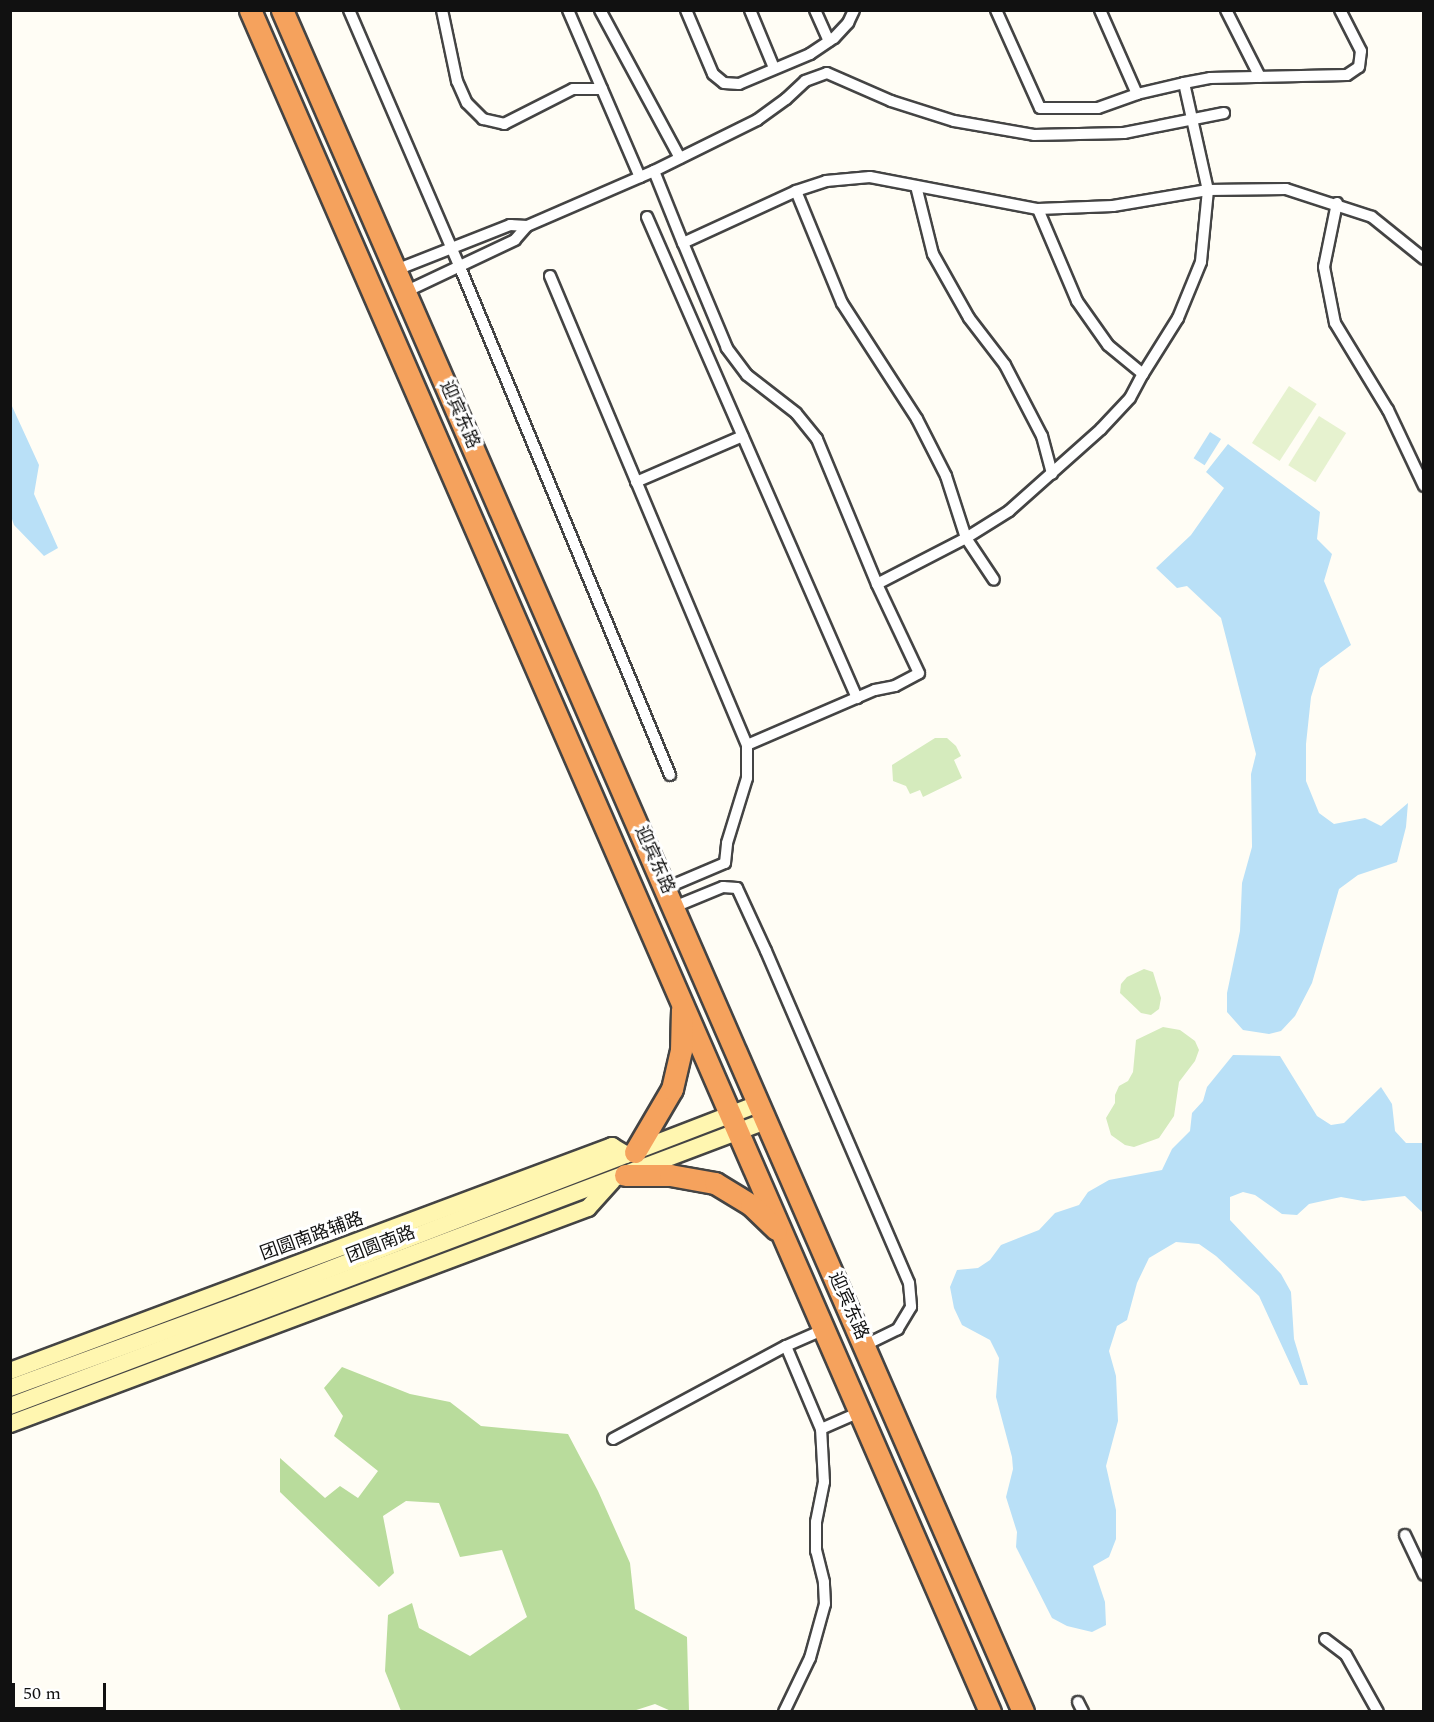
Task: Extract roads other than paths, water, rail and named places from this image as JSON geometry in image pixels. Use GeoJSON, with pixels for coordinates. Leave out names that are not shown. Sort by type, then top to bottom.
{"type":"FeatureCollection","features":[{"type":"Feature","properties":{"kind":"highway","name":"迎宾东路"},"geometry":{"type":"LineString","coordinates":[[250,10],[990,1712]]}},
{"type":"Feature","properties":{"kind":"highway","name":"迎宾东路"},"geometry":{"type":"LineString","coordinates":[[282,10],[1023,1712]]}},
{"type":"Feature","properties":{"kind":"highway"},"geometry":{"type":"LineString","coordinates":[[682,1002],[681,1050],[672,1089],[625,1165],[670,1176],[715,1183],[751,1205],[784,1238]]}},
{"type":"Feature","properties":{"kind":"main road","name":"团圆南路"},"geometry":{"type":"LineString","coordinates":[[10,1388],[625,1165],[762,1112]]}},
{"type":"Feature","properties":{"kind":"main road","name":"团圆南路"},"geometry":{"type":"LineString","coordinates":[[10,1406],[734,1124]]}},
{"type":"Feature","properties":{"kind":"main road","name":"团圆南路辅路"},"geometry":{"type":"LineString","coordinates":[[10,1371],[612,1146],[625,1165]]}},
{"type":"Feature","properties":{"kind":"main road"},"geometry":{"type":"LineString","coordinates":[[10,1424],[588,1208],[625,1165]]}},
{"type":"Feature","properties":{"kind":"street"},"geometry":{"type":"LineString","coordinates":[[349,10],[459,265],[670,775]]}},
{"type":"Feature","properties":{"kind":"street"},"geometry":{"type":"LineString","coordinates":[[442,10],[457,81],[466,103],[483,119],[504,124],[573,89],[602,89]]}},
{"type":"Feature","properties":{"kind":"street"},"geometry":{"type":"LineString","coordinates":[[568,10],[640,177]]}},
{"type":"Feature","properties":{"kind":"street"},"geometry":{"type":"LineString","coordinates":[[600,10],[680,158]]}},
{"type":"Feature","properties":{"kind":"street"},"geometry":{"type":"LineString","coordinates":[[686,10],[713,74],[724,83],[739,84],[810,54],[829,41],[848,23],[854,10]]}},
{"type":"Feature","properties":{"kind":"street"},"geometry":{"type":"LineString","coordinates":[[750,10],[774,68]]}},
{"type":"Feature","properties":{"kind":"street"},"geometry":{"type":"LineString","coordinates":[[815,10],[829,41]]}},
{"type":"Feature","properties":{"kind":"street"},"geometry":{"type":"LineString","coordinates":[[996,10],[1040,108],[1098,108],[1137,94],[1210,78],[1347,75],[1359,68],[1361,51],[1340,10]]}},
{"type":"Feature","properties":{"kind":"street"},"geometry":{"type":"LineString","coordinates":[[1100,10],[1137,94]]}},
{"type":"Feature","properties":{"kind":"street"},"geometry":{"type":"LineString","coordinates":[[1226,10],[1260,77]]}},
{"type":"Feature","properties":{"kind":"street"},"geometry":{"type":"LineString","coordinates":[[405,292],[448,274],[459,265],[515,240],[527,226],[654,171],[757,120],[786,99],[805,81],[827,73],[891,101],[954,121],[1034,135],[1124,133],[1224,113]]}},
{"type":"Feature","properties":{"kind":"street"},"geometry":{"type":"LineString","coordinates":[[877,584],[966,538],[1009,512],[1052,474],[1130,398],[1178,318],[1201,262],[1208,190],[1184,83]]}},
{"type":"Feature","properties":{"kind":"street"},"geometry":{"type":"LineString","coordinates":[[654,171],[727,348],[747,375],[796,413],[817,439],[877,584],[918,673],[895,686],[857,698],[747,745]]}},
{"type":"Feature","properties":{"kind":"street"},"geometry":{"type":"LineString","coordinates":[[683,243],[796,190],[826,181],[870,177],[1038,209],[1113,206],[1208,190],[1286,189],[1338,203],[1372,217],[1424,259]]}},
{"type":"Feature","properties":{"kind":"street"},"geometry":{"type":"LineString","coordinates":[[916,186],[933,254],[969,318],[1005,365],[1042,436],[1052,474]]}},
{"type":"Feature","properties":{"kind":"street"},"geometry":{"type":"LineString","coordinates":[[796,190],[842,303],[917,419],[946,476],[966,538],[994,580]]}},
{"type":"Feature","properties":{"kind":"street"},"geometry":{"type":"LineString","coordinates":[[1338,203],[1324,267],[1335,323],[1388,410],[1424,486]]}},
{"type":"Feature","properties":{"kind":"street"},"geometry":{"type":"LineString","coordinates":[[1038,209],[1077,301],[1108,345],[1143,374]]}},
{"type":"Feature","properties":{"kind":"street"},"geometry":{"type":"LineString","coordinates":[[647,217],[857,698]]}},
{"type":"Feature","properties":{"kind":"street"},"geometry":{"type":"LineString","coordinates":[[396,270],[510,225],[527,226]]}},
{"type":"Feature","properties":{"kind":"street"},"geometry":{"type":"LineString","coordinates":[[550,276],[747,745],[747,778],[727,843],[725,863],[670,898]]}},
{"type":"Feature","properties":{"kind":"street"},"geometry":{"type":"LineString","coordinates":[[636,482],[743,436]]}},
{"type":"Feature","properties":{"kind":"street"},"geometry":{"type":"LineString","coordinates":[[670,898],[723,887],[737,888],[766,951],[909,1283],[911,1307],[898,1329],[865,1345]]}},
{"type":"Feature","properties":{"kind":"street"},"geometry":{"type":"LineString","coordinates":[[613,1438],[786,1346],[825,1329]]}},
{"type":"Feature","properties":{"kind":"street"},"geometry":{"type":"LineString","coordinates":[[784,1712],[810,1658],[825,1604],[824,1582],[816,1551],[816,1522],[824,1482],[821,1429],[786,1346]]}},
{"type":"Feature","properties":{"kind":"street"},"geometry":{"type":"LineString","coordinates":[[821,1429],[860,1412]]}},
{"type":"Feature","properties":{"kind":"street"},"geometry":{"type":"LineString","coordinates":[[1405,1535],[1424,1575]]}},
{"type":"Feature","properties":{"kind":"street"},"geometry":{"type":"LineString","coordinates":[[1325,1639],[1346,1655],[1378,1712]]}},
{"type":"Feature","properties":{"kind":"water"},"geometry":{"type":"Polygon","coordinates":[[[11,404],[39,465],[34,494],[58,548],[44,556],[14,525],[11,516],[11,404]]]}},
{"type":"Feature","properties":{"kind":"water"},"geometry":{"type":"Polygon","coordinates":[[[1210,432],[1221,439],[1205,465],[1194,458],[1210,432]]]}},
{"type":"Feature","properties":{"kind":"water"},"geometry":{"type":"Polygon","coordinates":[[[1228,444],[1320,512],[1317,539],[1332,554],[1324,581],[1351,645],[1320,668],[1311,697],[1306,744],[1306,781],[1319,813],[1334,824],[1365,818],[1381,826],[1408,803],[1406,827],[1397,862],[1358,875],[1339,889],[1312,983],[1295,1016],[1281,1031],[1269,1034],[1243,1030],[1227,1012],[1227,993],[1240,931],[1242,883],[1252,847],[1251,774],[1256,754],[1221,618],[1187,586],[1177,588],[1156,568],[1191,535],[1224,488],[1206,472],[1228,444]]]}},
{"type":"Feature","properties":{"kind":"water"},"geometry":{"type":"Polygon","coordinates":[[[1233,1055],[1280,1056],[1317,1116],[1331,1125],[1344,1123],[1381,1087],[1392,1104],[1395,1131],[1406,1143],[1423,1143],[1423,1213],[1405,1196],[1363,1201],[1341,1197],[1309,1204],[1297,1215],[1282,1214],[1255,1195],[1243,1192],[1230,1197],[1230,1220],[1281,1274],[1291,1292],[1294,1339],[1308,1385],[1300,1385],[1259,1296],[1216,1256],[1199,1244],[1176,1242],[1149,1258],[1137,1283],[1127,1320],[1117,1326],[1109,1351],[1116,1376],[1118,1421],[1106,1466],[1116,1510],[1116,1539],[1109,1557],[1093,1566],[1105,1602],[1106,1625],[1092,1632],[1067,1626],[1052,1618],[1016,1547],[1017,1532],[1006,1497],[1013,1469],[1012,1457],[996,1397],[999,1358],[990,1340],[962,1325],[954,1308],[950,1287],[957,1270],[978,1268],[990,1260],[1001,1245],[1039,1230],[1055,1213],[1079,1205],[1088,1192],[1109,1180],[1162,1170],[1172,1149],[1190,1131],[1192,1113],[1203,1101],[1207,1087],[1233,1055]]]}}]}
